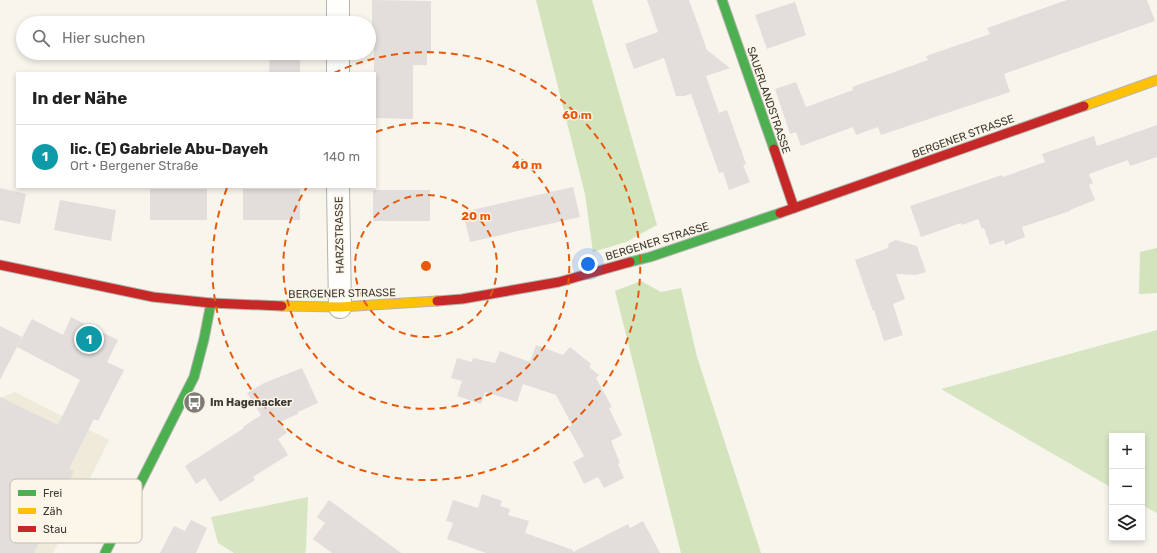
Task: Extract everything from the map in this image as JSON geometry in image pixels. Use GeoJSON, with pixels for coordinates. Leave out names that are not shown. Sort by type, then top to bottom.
{"type":"FeatureCollection","features":[{"type":"Feature","properties":{"kind":"street"},"geometry":{"type":"LineString","coordinates":[[338,0],[338,16]]}},
{"type":"Feature","properties":{"kind":"street","name":"SAUERLANDSTRASSE"},"geometry":{"type":"LineString","coordinates":[[722,0],[794,208]]}},
{"type":"Feature","properties":{"kind":"street"},"geometry":{"type":"LineString","coordinates":[[338,60],[338,72]]}},
{"type":"Feature","properties":{"kind":"street","name":"BERGENER STRASSE"},"geometry":{"type":"LineString","coordinates":[[0,264],[153,296],[211,303],[260,306],[340,307],[462,300],[559,282],[650,257],[794,208],[1157,80]]}},
{"type":"Feature","properties":{"kind":"street","name":"HARZSTRASSE"},"geometry":{"type":"LineString","coordinates":[[338,188],[340,307]]}},
{"type":"Feature","properties":{"kind":"street"},"geometry":{"type":"LineString","coordinates":[[142,480],[194,377],[204,339],[211,303]]}},
{"type":"Feature","properties":{"kind":"street"},"geometry":{"type":"LineString","coordinates":[[105,553],[110,543]]}},
{"type":"Feature","properties":{"kind":"shaded area"},"geometry":{"type":"Polygon","coordinates":[[[15,392],[109,440],[90,479],[11,479],[0,398],[15,392]]]}},
{"type":"Feature","properties":{"kind":"shaded area"},"geometry":{"type":"Polygon","coordinates":[[[20,543],[58,543],[53,553],[21,553],[20,543]]]}},
{"type":"Feature","properties":{"kind":"green space"},"geometry":{"type":"Polygon","coordinates":[[[536,0],[592,0],[657,225],[626,242],[593,252],[585,194],[536,0]]]}},
{"type":"Feature","properties":{"kind":"green space"},"geometry":{"type":"Polygon","coordinates":[[[1157,248],[1157,293],[1139,294],[1140,252],[1157,248]]]}},
{"type":"Feature","properties":{"kind":"green space"},"geometry":{"type":"Polygon","coordinates":[[[641,281],[661,292],[681,288],[697,357],[761,553],[681,553],[615,291],[641,281]]]}},
{"type":"Feature","properties":{"kind":"green space"},"geometry":{"type":"Polygon","coordinates":[[[1157,330],[1157,513],[1145,507],[1145,433],[1109,433],[1109,486],[941,389],[1157,330]]]}},
{"type":"Feature","properties":{"kind":"green space"},"geometry":{"type":"Polygon","coordinates":[[[308,497],[305,553],[234,553],[218,543],[211,517],[308,497]]]}},
{"type":"Feature","properties":{"kind":"building"},"geometry":{"type":"Polygon","coordinates":[[[372,0],[431,1],[431,54],[427,54],[427,65],[413,65],[413,119],[376,118],[376,72],[374,72],[374,60],[376,60],[376,16],[372,16],[372,0]]]}},
{"type":"Feature","properties":{"kind":"building"},"geometry":{"type":"Polygon","coordinates":[[[647,0],[689,0],[707,50],[730,68],[706,76],[719,113],[727,110],[746,164],[743,165],[750,182],[729,190],[723,172],[719,173],[691,94],[676,96],[664,58],[634,69],[625,44],[658,32],[647,0]]]}},
{"type":"Feature","properties":{"kind":"building"},"geometry":{"type":"Polygon","coordinates":[[[1067,0],[1147,0],[1155,21],[1004,74],[1010,92],[881,135],[878,127],[856,135],[853,127],[801,146],[796,132],[790,134],[775,89],[796,82],[806,107],[853,90],[852,87],[928,60],[926,56],[990,34],[987,28],[1067,0]]]}},
{"type":"Feature","properties":{"kind":"building"},"geometry":{"type":"Polygon","coordinates":[[[795,2],[806,35],[767,49],[755,15],[795,2]]]}},
{"type":"Feature","properties":{"kind":"building"},"geometry":{"type":"Polygon","coordinates":[[[270,60],[300,60],[300,72],[269,72],[270,60]]]}},
{"type":"Feature","properties":{"kind":"building"},"geometry":{"type":"Polygon","coordinates":[[[1157,125],[1157,157],[1130,166],[1128,160],[1089,174],[1093,183],[1089,185],[1095,200],[1070,211],[1022,227],[1025,237],[1005,245],[1004,240],[990,245],[984,228],[982,229],[978,219],[962,225],[961,223],[921,237],[910,206],[1002,175],[1003,177],[1045,162],[1042,154],[1094,136],[1097,146],[1157,125]]]}},
{"type":"Feature","properties":{"kind":"building"},"geometry":{"type":"Polygon","coordinates":[[[573,187],[580,217],[470,242],[463,212],[573,187]]]}},
{"type":"Feature","properties":{"kind":"building"},"geometry":{"type":"Polygon","coordinates":[[[0,188],[26,194],[20,224],[0,220],[0,188]]]}},
{"type":"Feature","properties":{"kind":"building"},"geometry":{"type":"Polygon","coordinates":[[[150,189],[207,189],[207,220],[150,220],[150,189]]]}},
{"type":"Feature","properties":{"kind":"building"},"geometry":{"type":"Polygon","coordinates":[[[243,189],[300,189],[300,220],[243,220],[243,189]]]}},
{"type":"Feature","properties":{"kind":"building"},"geometry":{"type":"Polygon","coordinates":[[[373,190],[430,190],[430,221],[373,221],[373,190]]]}},
{"type":"Feature","properties":{"kind":"building"},"geometry":{"type":"Polygon","coordinates":[[[60,200],[116,210],[111,241],[54,230],[60,200]]]}},
{"type":"Feature","properties":{"kind":"building"},"geometry":{"type":"Polygon","coordinates":[[[896,240],[917,246],[926,272],[916,275],[896,274],[905,299],[893,304],[903,335],[884,341],[855,260],[888,248],[889,243],[896,240]]]}},
{"type":"Feature","properties":{"kind":"building"},"geometry":{"type":"Polygon","coordinates":[[[71,317],[118,340],[107,362],[124,370],[98,421],[94,419],[69,469],[74,471],[70,479],[10,479],[10,543],[39,543],[34,553],[0,553],[0,397],[58,425],[80,380],[17,347],[32,319],[63,335],[71,317]]]}},
{"type":"Feature","properties":{"kind":"building"},"geometry":{"type":"Polygon","coordinates":[[[0,326],[22,337],[0,380],[0,326]]]}},
{"type":"Feature","properties":{"kind":"building"},"geometry":{"type":"Polygon","coordinates":[[[536,345],[563,355],[570,347],[591,364],[589,367],[599,375],[596,378],[612,407],[609,408],[622,435],[611,441],[624,478],[604,488],[598,477],[584,484],[573,462],[584,456],[568,427],[572,425],[556,395],[523,384],[517,402],[485,392],[481,404],[457,396],[462,381],[451,378],[457,358],[472,362],[473,358],[495,363],[500,351],[530,362],[536,345]]]}},
{"type":"Feature","properties":{"kind":"building"},"geometry":{"type":"Polygon","coordinates":[[[302,368],[318,403],[280,422],[287,433],[278,439],[288,455],[253,477],[255,480],[220,502],[205,478],[196,484],[185,466],[244,428],[243,427],[261,415],[247,393],[264,383],[302,368]]]}},
{"type":"Feature","properties":{"kind":"building"},"geometry":{"type":"Polygon","coordinates":[[[482,494],[502,501],[500,506],[510,509],[508,515],[529,521],[525,533],[573,550],[573,552],[628,524],[630,528],[643,521],[660,553],[486,553],[447,539],[453,523],[446,521],[453,500],[478,508],[482,494]]]}},
{"type":"Feature","properties":{"kind":"building"},"geometry":{"type":"Polygon","coordinates":[[[329,500],[401,553],[332,553],[313,539],[325,523],[317,517],[329,500]]]}},
{"type":"Feature","properties":{"kind":"building"},"geometry":{"type":"Polygon","coordinates":[[[191,520],[207,528],[196,553],[160,553],[174,526],[185,531],[191,520]]]}},
{"type":"Feature","properties":{"kind":"traffic: fast"},"geometry":{"type":"LineString","coordinates":[[722,0],[774,149]]}},
{"type":"Feature","properties":{"kind":"traffic: fast"},"geometry":{"type":"LineString","coordinates":[[630,262],[650,257],[780,213]]}},
{"type":"Feature","properties":{"kind":"traffic: fast"},"geometry":{"type":"LineString","coordinates":[[142,480],[194,377],[204,339],[211,303]]}},
{"type":"Feature","properties":{"kind":"traffic: fast"},"geometry":{"type":"LineString","coordinates":[[105,553],[110,543]]}},
{"type":"Feature","properties":{"kind":"traffic: slow"},"geometry":{"type":"LineString","coordinates":[[1084,106],[1157,80]]}},
{"type":"Feature","properties":{"kind":"traffic: slow"},"geometry":{"type":"LineString","coordinates":[[282,306],[340,307],[437,301]]}},
{"type":"Feature","properties":{"kind":"traffic: jam"},"geometry":{"type":"LineString","coordinates":[[780,213],[1084,106]]}},
{"type":"Feature","properties":{"kind":"traffic: jam"},"geometry":{"type":"LineString","coordinates":[[774,149],[794,208]]}},
{"type":"Feature","properties":{"kind":"traffic: jam"},"geometry":{"type":"LineString","coordinates":[[437,301],[462,299],[559,282],[630,262]]}},
{"type":"Feature","properties":{"kind":"traffic: jam"},"geometry":{"type":"LineString","coordinates":[[0,265],[153,297],[211,303],[282,306]]}},
{"type":"Feature","properties":{"kind":"place","name":"lic. (E) Gabriele Abu-Dayeh"},"geometry":{"type":"Point","coordinates":[89,339]}},
{"type":"Feature","properties":{"kind":"place","name":"Im Hagenacker"},"geometry":{"type":"Point","coordinates":[195,402]}}]}
